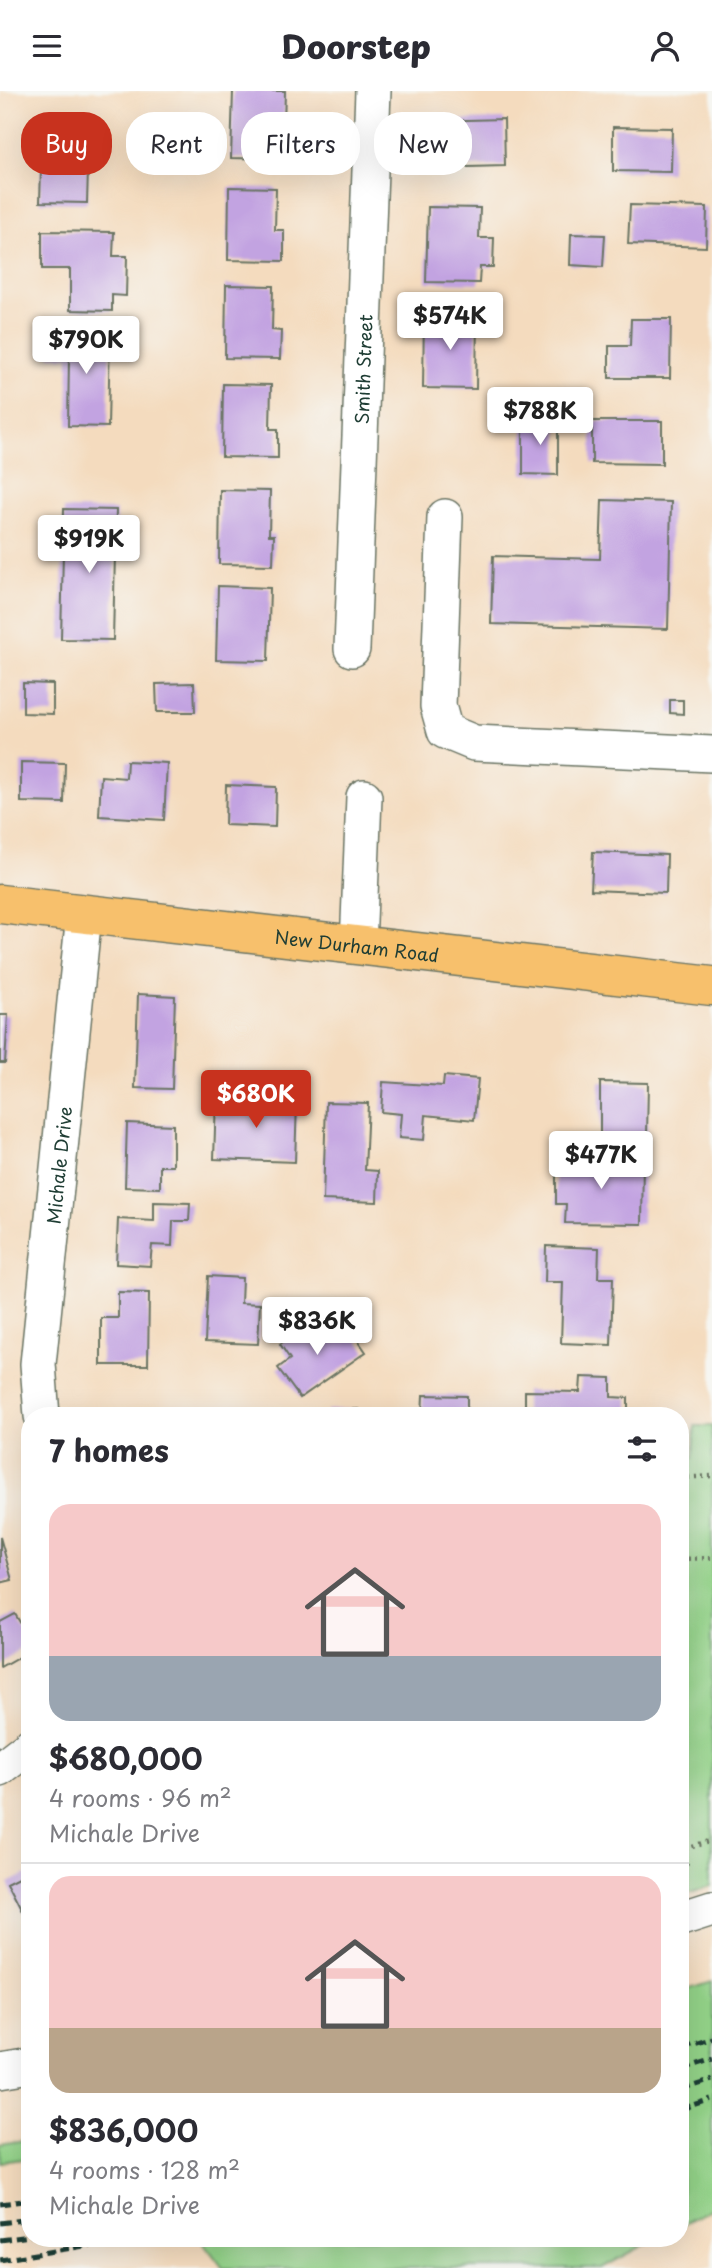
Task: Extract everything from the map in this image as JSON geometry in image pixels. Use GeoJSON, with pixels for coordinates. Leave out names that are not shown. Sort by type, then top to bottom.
{"type":"FeatureCollection","features":[{"type":"Feature","properties":{"kind":"main road","name":"New Durham Road"},"geometry":{"type":"LineString","coordinates":[[0,904],[712,986]]}},
{"type":"Feature","properties":{"kind":"street","name":"Smith Street"},"geometry":{"type":"LineString","coordinates":[[352,649],[373,91]]}},
{"type":"Feature","properties":{"kind":"street"},"geometry":{"type":"LineString","coordinates":[[446,517],[438,706],[446,731],[474,743],[712,754]]}},
{"type":"Feature","properties":{"kind":"street"},"geometry":{"type":"LineString","coordinates":[[358,946],[364,797]]}},
{"type":"Feature","properties":{"kind":"street","name":"Michale Drive"},"geometry":{"type":"LineString","coordinates":[[41,1407],[38,1364],[84,914]]}},
{"type":"Feature","properties":{"kind":"street"},"geometry":{"type":"LineString","coordinates":[[0,1769],[21,1753]]}},
{"type":"Feature","properties":{"kind":"street"},"geometry":{"type":"LineString","coordinates":[[689,1916],[712,1909]]}},
{"type":"Feature","properties":{"kind":"street"},"geometry":{"type":"LineString","coordinates":[[0,2070],[21,2066]]}},
{"type":"Feature","properties":{"kind":"path"},"geometry":{"type":"LineString","coordinates":[[689,1477],[712,1476]]}},
{"type":"Feature","properties":{"kind":"path"},"geometry":{"type":"LineString","coordinates":[[689,1559],[712,1558]]}},
{"type":"Feature","properties":{"kind":"path"},"geometry":{"type":"LineString","coordinates":[[689,1847],[712,1840]]}},
{"type":"Feature","properties":{"kind":"green space"},"geometry":{"type":"Polygon","coordinates":[[[695,1426],[712,1426],[712,1886],[689,1893],[689,1458],[693,1458],[695,1426]]]}},
{"type":"Feature","properties":{"kind":"green space"},"geometry":{"type":"Polygon","coordinates":[[[712,1981],[712,2208],[689,2221],[689,1988],[712,1981]]]}},
{"type":"Feature","properties":{"kind":"green space"},"geometry":{"type":"Polygon","coordinates":[[[21,2142],[21,2159],[0,2162],[0,2145],[21,2142]]]}},
{"type":"Feature","properties":{"kind":"green space"},"geometry":{"type":"Polygon","coordinates":[[[207,2247],[640,2247],[602,2268],[223,2268],[207,2247]]]}},
{"type":"Feature","properties":{"kind":"building"},"geometry":{"type":"Polygon","coordinates":[[[233,91],[285,91],[284,112],[241,112],[241,158],[231,158],[233,91]]]}},
{"type":"Feature","properties":{"kind":"building"},"geometry":{"type":"Polygon","coordinates":[[[504,119],[505,166],[472,167],[472,120],[504,119]]]}},
{"type":"Feature","properties":{"kind":"building"},"geometry":{"type":"Polygon","coordinates":[[[613,127],[672,128],[671,172],[613,171],[613,127]]]}},
{"type":"Feature","properties":{"kind":"building"},"geometry":{"type":"Polygon","coordinates":[[[41,175],[88,175],[87,203],[40,202],[41,175]]]}},
{"type":"Feature","properties":{"kind":"building"},"geometry":{"type":"Polygon","coordinates":[[[229,187],[276,188],[275,230],[284,230],[284,261],[228,260],[229,187]]]}},
{"type":"Feature","properties":{"kind":"building"},"geometry":{"type":"Polygon","coordinates":[[[630,205],[707,207],[706,247],[628,244],[630,205]]]}},
{"type":"Feature","properties":{"kind":"building"},"geometry":{"type":"Polygon","coordinates":[[[428,207],[480,208],[479,238],[494,238],[493,267],[480,267],[479,283],[426,282],[428,207]]]}},
{"type":"Feature","properties":{"kind":"building"},"geometry":{"type":"Polygon","coordinates":[[[42,231],[114,232],[113,256],[127,256],[126,296],[112,295],[112,311],[70,310],[70,269],[42,269],[42,231]]]}},
{"type":"Feature","properties":{"kind":"building"},"geometry":{"type":"Polygon","coordinates":[[[571,234],[605,235],[603,267],[570,265],[571,234]]]}},
{"type":"Feature","properties":{"kind":"building"},"geometry":{"type":"Polygon","coordinates":[[[226,285],[273,286],[272,330],[281,331],[280,359],[225,358],[226,285]]]}},
{"type":"Feature","properties":{"kind":"building"},"geometry":{"type":"Polygon","coordinates":[[[424,314],[477,316],[476,389],[423,388],[424,314]]]}},
{"type":"Feature","properties":{"kind":"building"},"geometry":{"type":"Polygon","coordinates":[[[631,319],[671,319],[670,378],[609,378],[609,346],[630,346],[631,319]]]}},
{"type":"Feature","properties":{"kind":"building"},"geometry":{"type":"Polygon","coordinates":[[[50,333],[110,334],[108,427],[68,426],[69,357],[50,357],[50,333]]]}},
{"type":"Feature","properties":{"kind":"building"},"geometry":{"type":"Polygon","coordinates":[[[223,384],[271,385],[270,429],[278,429],[278,458],[222,457],[223,384]]]}},
{"type":"Feature","properties":{"kind":"building"},"geometry":{"type":"Polygon","coordinates":[[[523,418],[558,419],[558,475],[523,474],[523,418]]]}},
{"type":"Feature","properties":{"kind":"building"},"geometry":{"type":"Polygon","coordinates":[[[592,421],[662,421],[662,464],[592,463],[592,421]]]}},
{"type":"Feature","properties":{"kind":"building"},"geometry":{"type":"Polygon","coordinates":[[[220,490],[270,491],[269,535],[274,535],[273,565],[219,564],[220,490]]]}},
{"type":"Feature","properties":{"kind":"building"},"geometry":{"type":"Polygon","coordinates":[[[602,500],[671,502],[668,629],[491,624],[493,556],[600,559],[602,500]]]}},
{"type":"Feature","properties":{"kind":"building"},"geometry":{"type":"Polygon","coordinates":[[[64,509],[116,510],[113,640],[61,639],[64,509]]]}},
{"type":"Feature","properties":{"kind":"building"},"geometry":{"type":"Polygon","coordinates":[[[218,586],[270,588],[268,661],[216,660],[218,586]]]}},
{"type":"Feature","properties":{"kind":"building"},"geometry":{"type":"Polygon","coordinates":[[[23,683],[53,684],[53,714],[23,713],[23,683]]]}},
{"type":"Feature","properties":{"kind":"building"},"geometry":{"type":"Polygon","coordinates":[[[194,683],[195,712],[157,712],[156,684],[194,683]]]}},
{"type":"Feature","properties":{"kind":"building"},"geometry":{"type":"Polygon","coordinates":[[[670,700],[683,700],[683,714],[670,713],[670,700]]]}},
{"type":"Feature","properties":{"kind":"building"},"geometry":{"type":"Polygon","coordinates":[[[127,761],[167,763],[164,820],[99,816],[101,776],[126,778],[127,761]]]}},
{"type":"Feature","properties":{"kind":"building"},"geometry":{"type":"Polygon","coordinates":[[[21,762],[65,763],[64,803],[21,802],[21,762]]]}},
{"type":"Feature","properties":{"kind":"building"},"geometry":{"type":"Polygon","coordinates":[[[226,785],[276,787],[275,827],[225,825],[226,785]]]}},
{"type":"Feature","properties":{"kind":"building"},"geometry":{"type":"Polygon","coordinates":[[[593,852],[667,855],[666,893],[591,890],[593,852]]]}},
{"type":"Feature","properties":{"kind":"building"},"geometry":{"type":"Polygon","coordinates":[[[138,994],[175,996],[172,1089],[135,1088],[138,994]]]}},
{"type":"Feature","properties":{"kind":"building"},"geometry":{"type":"Polygon","coordinates":[[[0,1015],[8,1015],[5,1063],[0,1063],[0,1015]]]}},
{"type":"Feature","properties":{"kind":"building"},"geometry":{"type":"Polygon","coordinates":[[[444,1076],[478,1079],[474,1120],[426,1115],[424,1140],[399,1138],[401,1114],[381,1112],[383,1082],[443,1086],[444,1076]]]}},
{"type":"Feature","properties":{"kind":"building"},"geometry":{"type":"Polygon","coordinates":[[[600,1082],[648,1083],[647,1137],[600,1136],[600,1082]]]}},
{"type":"Feature","properties":{"kind":"building"},"geometry":{"type":"Polygon","coordinates":[[[216,1099],[297,1102],[295,1162],[214,1159],[216,1099]]]}},
{"type":"Feature","properties":{"kind":"building"},"geometry":{"type":"Polygon","coordinates":[[[326,1102],[368,1103],[365,1170],[378,1171],[377,1202],[323,1200],[326,1102]]]}},
{"type":"Feature","properties":{"kind":"building"},"geometry":{"type":"Polygon","coordinates":[[[127,1123],[173,1125],[173,1166],[160,1166],[160,1188],[125,1187],[127,1123]]]}},
{"type":"Feature","properties":{"kind":"building"},"geometry":{"type":"Polygon","coordinates":[[[556,1160],[643,1161],[642,1224],[565,1223],[566,1204],[556,1204],[556,1160]]]}},
{"type":"Feature","properties":{"kind":"building"},"geometry":{"type":"Polygon","coordinates":[[[154,1202],[190,1203],[189,1221],[173,1221],[172,1246],[152,1245],[150,1266],[116,1264],[118,1219],[154,1221],[154,1202]]]}},
{"type":"Feature","properties":{"kind":"building"},"geometry":{"type":"Polygon","coordinates":[[[546,1246],[599,1248],[598,1278],[613,1278],[611,1345],[561,1343],[563,1282],[545,1282],[546,1246]]]}},
{"type":"Feature","properties":{"kind":"building"},"geometry":{"type":"Polygon","coordinates":[[[208,1276],[242,1278],[241,1303],[260,1304],[258,1344],[205,1342],[208,1276]]]}},
{"type":"Feature","properties":{"kind":"building"},"geometry":{"type":"Polygon","coordinates":[[[118,1292],[149,1293],[148,1365],[101,1365],[101,1318],[118,1318],[118,1292]]]}},
{"type":"Feature","properties":{"kind":"building"},"geometry":{"type":"Polygon","coordinates":[[[309,1324],[316,1334],[329,1325],[337,1337],[350,1329],[366,1352],[300,1398],[278,1368],[290,1359],[280,1344],[309,1324]]]}},
{"type":"Feature","properties":{"kind":"building"},"geometry":{"type":"Polygon","coordinates":[[[581,1377],[611,1378],[611,1397],[628,1398],[628,1407],[525,1407],[525,1391],[580,1392],[581,1377]]]}},
{"type":"Feature","properties":{"kind":"building"},"geometry":{"type":"Polygon","coordinates":[[[423,1395],[467,1396],[467,1407],[422,1407],[423,1395]]]}},
{"type":"Feature","properties":{"kind":"building"},"geometry":{"type":"Polygon","coordinates":[[[0,1537],[12,1580],[0,1583],[0,1537]]]}},
{"type":"Feature","properties":{"kind":"building"},"geometry":{"type":"Polygon","coordinates":[[[15,1614],[21,1624],[21,1656],[0,1668],[0,1622],[15,1614]]]}},
{"type":"Feature","properties":{"kind":"building"},"geometry":{"type":"Polygon","coordinates":[[[21,1876],[21,1907],[8,1882],[21,1876]]]}},
{"type":"Feature","properties":{"kind":"railway"},"geometry":{"type":"LineString","coordinates":[[689,2045],[712,2038]]}},
{"type":"Feature","properties":{"kind":"railway"},"geometry":{"type":"LineString","coordinates":[[689,2066],[712,2059]]}},
{"type":"Feature","properties":{"kind":"railway"},"geometry":{"type":"LineString","coordinates":[[689,2087],[712,2080]]}},
{"type":"Feature","properties":{"kind":"railway"},"geometry":{"type":"LineString","coordinates":[[689,2107],[712,2100]]}},
{"type":"Feature","properties":{"kind":"railway"},"geometry":{"type":"LineString","coordinates":[[0,2204],[21,2201]]}},
{"type":"Feature","properties":{"kind":"railway"},"geometry":{"type":"LineString","coordinates":[[0,2223],[21,2220]]}},
{"type":"Feature","properties":{"kind":"railway"},"geometry":{"type":"LineString","coordinates":[[0,2240],[21,2237]]}},
{"type":"Feature","properties":{"kind":"railway"},"geometry":{"type":"LineString","coordinates":[[0,2260],[78,2247]]}}]}
